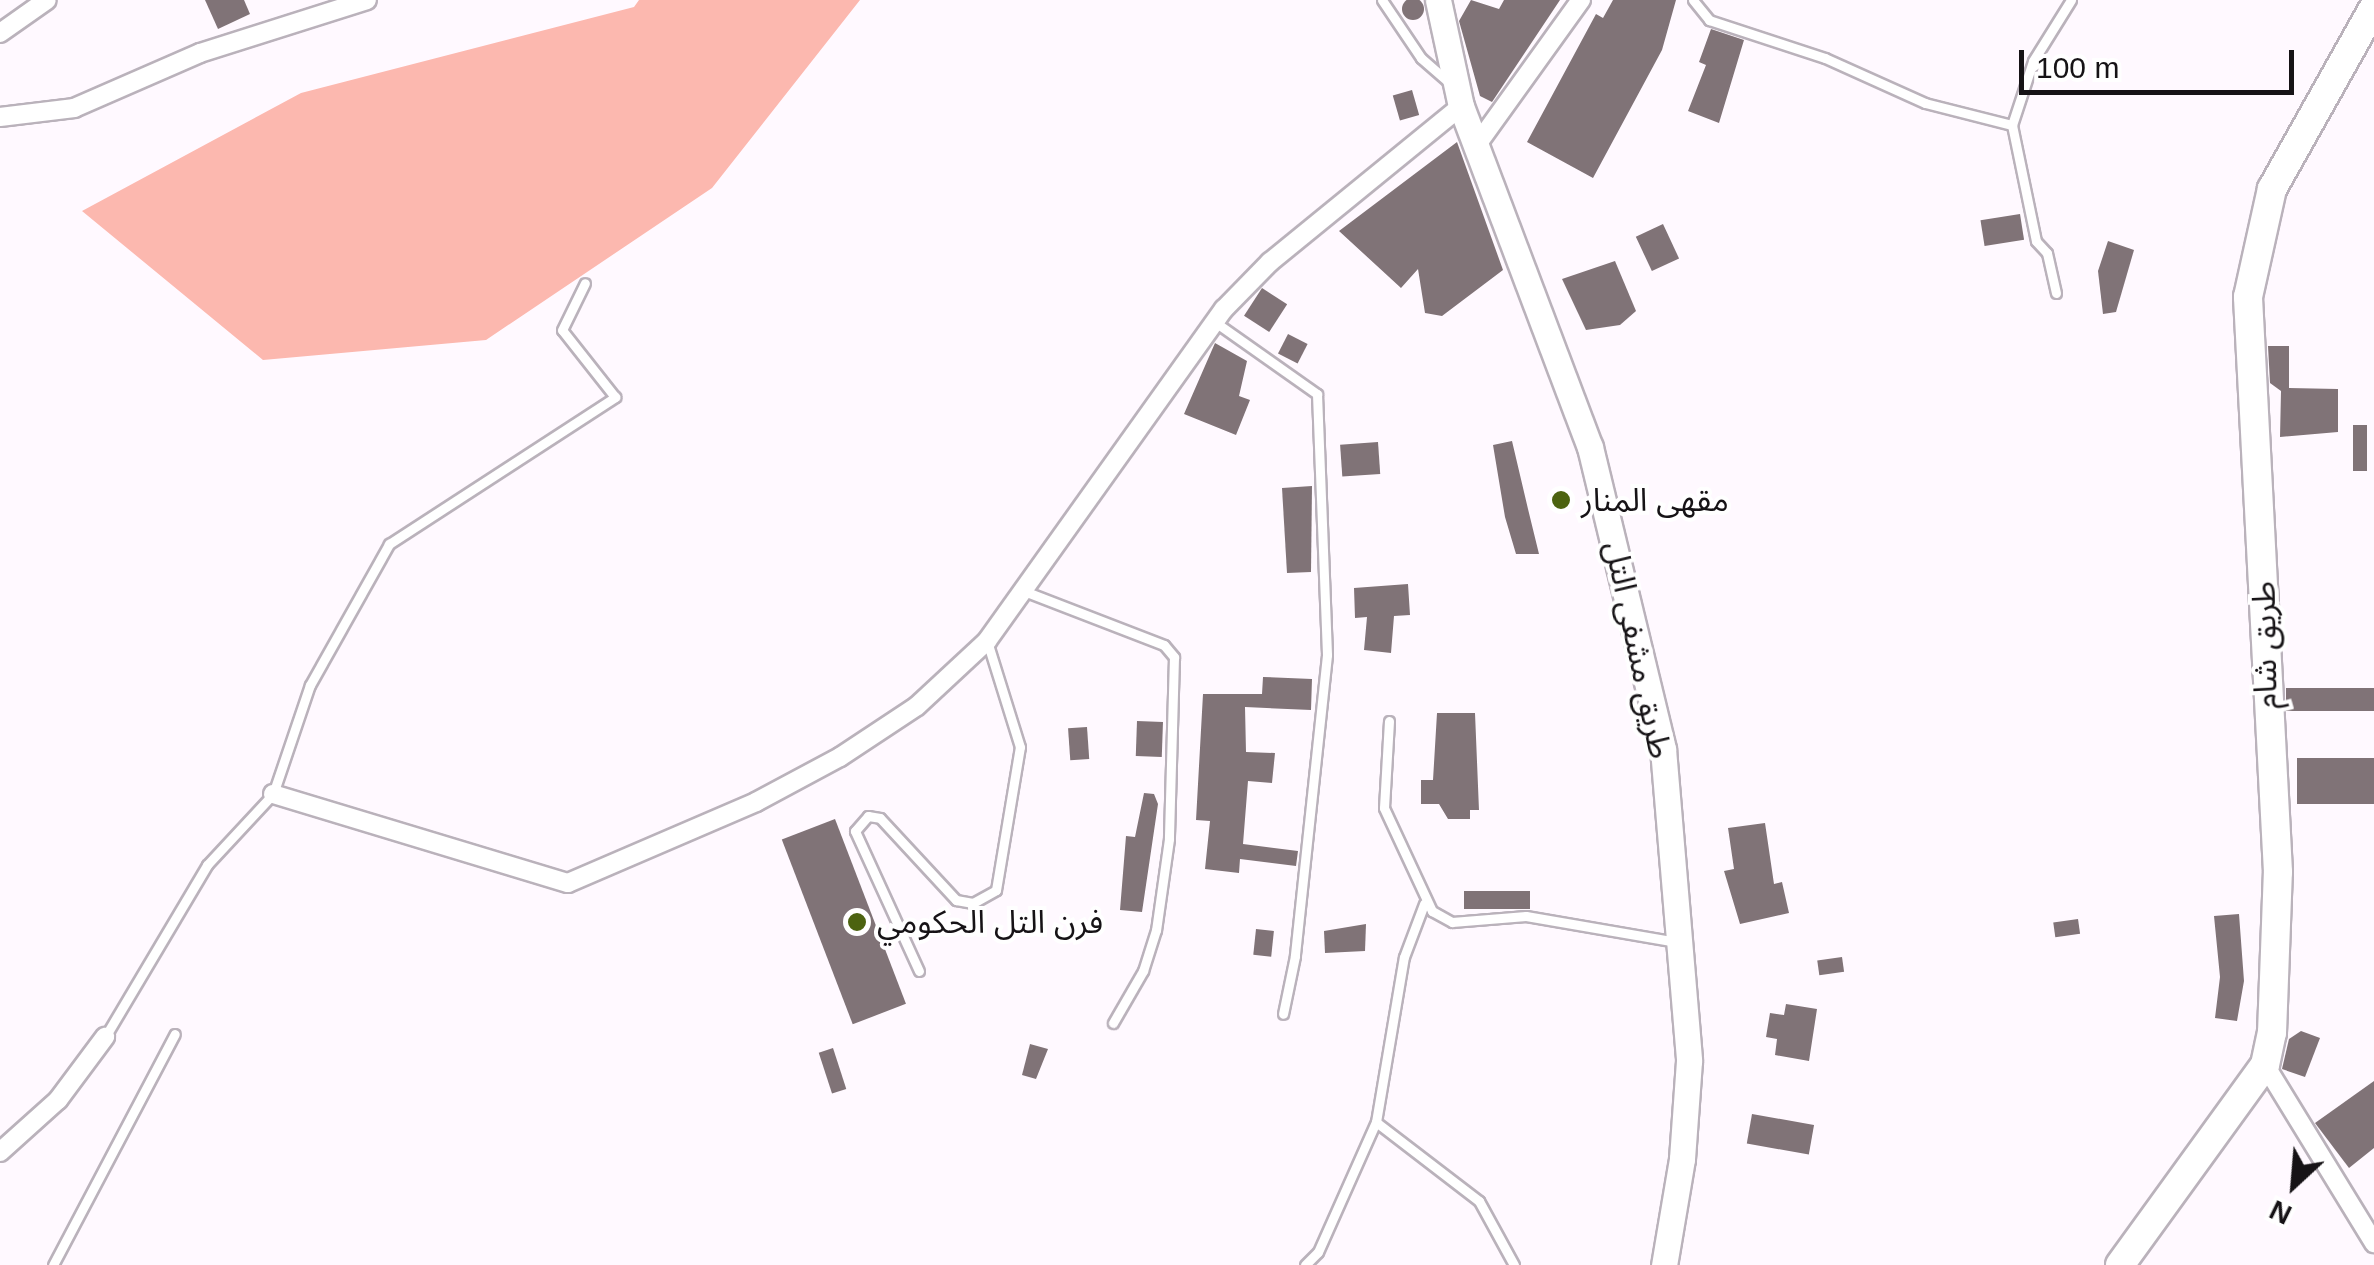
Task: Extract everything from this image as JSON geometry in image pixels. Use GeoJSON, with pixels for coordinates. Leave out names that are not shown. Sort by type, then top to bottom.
{"type":"FeatureCollection","features":[{"type":"Feature","properties":{"kind":"main road","name":"طريق شام"},"geometry":{"type":"LineString","coordinates":[[2264,1065],[2278,872],[2248,297],[2272,189],[2374,7]]}},
{"type":"Feature","properties":{"kind":"main road"},"geometry":{"type":"LineString","coordinates":[[2120,1265],[2264,1065]]}},
{"type":"Feature","properties":{"kind":"street"},"geometry":{"type":"LineString","coordinates":[[0,33],[47,0]]}},
{"type":"Feature","properties":{"kind":"street"},"geometry":{"type":"LineString","coordinates":[[0,118],[74,108],[200,53],[367,0]]}},
{"type":"Feature","properties":{"kind":"street","name":"طريق مشفى التل"},"geometry":{"type":"LineString","coordinates":[[1438,0],[1459,97],[1590,447],[1662,749],[1688,1061],[1682,1159],[1664,1265]]}},
{"type":"Feature","properties":{"kind":"street"},"geometry":{"type":"LineString","coordinates":[[1476,146],[1581,0]]}},
{"type":"Feature","properties":{"kind":"street"},"geometry":{"type":"LineString","coordinates":[[273,794],[568,883],[756,802],[840,756],[918,706],[988,642],[1215,322],[1270,262],[1459,97]]}},
{"type":"Feature","properties":{"kind":"street"},"geometry":{"type":"LineString","coordinates":[[0,1152],[58,1100],[104,1037]]}},
{"type":"Feature","properties":{"kind":"street"},"geometry":{"type":"LineString","coordinates":[[2264,1065],[2374,1243]]}},
{"type":"Feature","properties":{"kind":"lane"},"geometry":{"type":"LineString","coordinates":[[1380,0],[1420,58],[1459,97]]}},
{"type":"Feature","properties":{"kind":"lane"},"geometry":{"type":"LineString","coordinates":[[1693,0],[1709,20],[1825,58],[1924,103],[2012,125]]}},
{"type":"Feature","properties":{"kind":"lane"},"geometry":{"type":"LineString","coordinates":[[2056,293],[2047,253],[2036,241],[2012,125],[2033,61],[2070,0]]}},
{"type":"Feature","properties":{"kind":"lane"},"geometry":{"type":"LineString","coordinates":[[104,1037],[206,865],[273,794],[310,686],[389,544],[615,397],[562,330],[585,283]]}},
{"type":"Feature","properties":{"kind":"lane"},"geometry":{"type":"LineString","coordinates":[[1215,322],[1318,394],[1327,655],[1295,956],[1283,1014]]}},
{"type":"Feature","properties":{"kind":"lane"},"geometry":{"type":"LineString","coordinates":[[1024,591],[1164,645],[1174,657],[1169,839],[1156,930],[1143,970],[1112,1023]]}},
{"type":"Feature","properties":{"kind":"lane"},"geometry":{"type":"LineString","coordinates":[[919,971],[855,832],[868,816],[880,818],[956,900],[972,903],[996,890],[1020,747],[988,642]]}},
{"type":"Feature","properties":{"kind":"lane"},"geometry":{"type":"LineString","coordinates":[[1389,721],[1384,808],[1424,904],[1452,922],[1526,916],[1679,943]]}},
{"type":"Feature","properties":{"kind":"lane"},"geometry":{"type":"LineString","coordinates":[[1305,1265],[1318,1252],[1376,1122],[1404,958],[1424,904]]}},
{"type":"Feature","properties":{"kind":"lane"},"geometry":{"type":"LineString","coordinates":[[52,1265],[175,1034]]}},
{"type":"Feature","properties":{"kind":"lane"},"geometry":{"type":"LineString","coordinates":[[1376,1122],[1479,1200],[1514,1265]]}},
{"type":"Feature","properties":{"kind":"shaded area"},"geometry":{"type":"Polygon","coordinates":[[[639,0],[860,0],[712,188],[486,340],[263,360],[82,211],[301,93],[634,7],[639,0]]]}},
{"type":"Feature","properties":{"kind":"building"},"geometry":{"type":"Polygon","coordinates":[[[1413,-2],[1421,1],[1421,17],[1413,20],[1405,17],[1402,9],[1405,1],[1413,-2]]]}},
{"type":"Feature","properties":{"kind":"building"},"geometry":{"type":"Polygon","coordinates":[[[205,0],[244,0],[250,14],[218,29],[205,0]]]}},
{"type":"Feature","properties":{"kind":"building"},"geometry":{"type":"Polygon","coordinates":[[[1471,0],[1499,9],[1504,0],[1560,0],[1492,102],[1480,96],[1459,21],[1471,0]]]}},
{"type":"Feature","properties":{"kind":"building"},"geometry":{"type":"Polygon","coordinates":[[[1613,0],[1676,0],[1662,50],[1593,178],[1527,142],[1596,14],[1603,18],[1613,0]]]}},
{"type":"Feature","properties":{"kind":"building"},"geometry":{"type":"Polygon","coordinates":[[[1711,29],[1744,40],[1719,123],[1688,111],[1706,65],[1699,62],[1711,29]]]}},
{"type":"Feature","properties":{"kind":"building"},"geometry":{"type":"Polygon","coordinates":[[[1412,90],[1419,115],[1400,121],[1393,96],[1412,90]]]}},
{"type":"Feature","properties":{"kind":"building"},"geometry":{"type":"Polygon","coordinates":[[[1457,142],[1503,270],[1442,316],[1425,313],[1418,269],[1401,288],[1339,231],[1457,142]]]}},
{"type":"Feature","properties":{"kind":"building"},"geometry":{"type":"Polygon","coordinates":[[[2020,214],[2024,240],[1985,246],[1980,220],[2020,214]]]}},
{"type":"Feature","properties":{"kind":"building"},"geometry":{"type":"Polygon","coordinates":[[[1663,224],[1679,258],[1652,271],[1636,237],[1663,224]]]}},
{"type":"Feature","properties":{"kind":"building"},"geometry":{"type":"Polygon","coordinates":[[[2108,241],[2134,250],[2116,312],[2103,314],[2098,271],[2108,241]]]}},
{"type":"Feature","properties":{"kind":"building"},"geometry":{"type":"Polygon","coordinates":[[[1615,261],[1636,311],[1620,325],[1586,330],[1562,279],[1615,261]]]}},
{"type":"Feature","properties":{"kind":"building"},"geometry":{"type":"Polygon","coordinates":[[[1262,288],[1287,304],[1269,332],[1244,316],[1262,288]]]}},
{"type":"Feature","properties":{"kind":"building"},"geometry":{"type":"Polygon","coordinates":[[[1288,334],[1308,344],[1298,364],[1278,354],[1288,334]]]}},
{"type":"Feature","properties":{"kind":"building"},"geometry":{"type":"Polygon","coordinates":[[[1215,343],[1247,361],[1239,396],[1250,400],[1236,435],[1184,414],[1215,343]]]}},
{"type":"Feature","properties":{"kind":"building"},"geometry":{"type":"Polygon","coordinates":[[[2268,346],[2289,346],[2289,388],[2338,389],[2338,432],[2280,437],[2281,391],[2270,383],[2268,346]]]}},
{"type":"Feature","properties":{"kind":"building"},"geometry":{"type":"Polygon","coordinates":[[[2353,425],[2367,425],[2367,471],[2353,471],[2353,425]]]}},
{"type":"Feature","properties":{"kind":"building"},"geometry":{"type":"Polygon","coordinates":[[[1512,441],[1539,554],[1516,554],[1505,517],[1493,445],[1512,441]]]}},
{"type":"Feature","properties":{"kind":"building"},"geometry":{"type":"Polygon","coordinates":[[[1378,442],[1380,474],[1342,477],[1340,445],[1378,442]]]}},
{"type":"Feature","properties":{"kind":"building"},"geometry":{"type":"Polygon","coordinates":[[[1312,486],[1311,572],[1287,573],[1282,488],[1312,486]]]}},
{"type":"Feature","properties":{"kind":"building"},"geometry":{"type":"Polygon","coordinates":[[[1408,584],[1410,615],[1394,616],[1391,653],[1364,650],[1367,617],[1355,618],[1354,588],[1408,584]]]}},
{"type":"Feature","properties":{"kind":"building"},"geometry":{"type":"Polygon","coordinates":[[[1263,677],[1312,679],[1311,710],[1245,707],[1246,752],[1275,753],[1272,783],[1248,781],[1243,844],[1298,851],[1296,866],[1240,859],[1239,873],[1205,869],[1210,821],[1196,820],[1203,694],[1262,694],[1263,677]]]}},
{"type":"Feature","properties":{"kind":"building"},"geometry":{"type":"Polygon","coordinates":[[[2286,688],[2374,688],[2374,711],[2286,711],[2286,688]]]}},
{"type":"Feature","properties":{"kind":"building"},"geometry":{"type":"Polygon","coordinates":[[[1437,713],[1475,713],[1479,810],[1470,810],[1470,819],[1448,819],[1439,804],[1421,804],[1421,780],[1433,780],[1437,713]]]}},
{"type":"Feature","properties":{"kind":"building"},"geometry":{"type":"Polygon","coordinates":[[[1137,721],[1163,722],[1162,757],[1136,756],[1137,721]]]}},
{"type":"Feature","properties":{"kind":"building"},"geometry":{"type":"Polygon","coordinates":[[[1087,727],[1089,759],[1070,760],[1068,728],[1087,727]]]}},
{"type":"Feature","properties":{"kind":"building"},"geometry":{"type":"Polygon","coordinates":[[[2297,758],[2374,758],[2374,804],[2297,804],[2297,758]]]}},
{"type":"Feature","properties":{"kind":"building"},"geometry":{"type":"Polygon","coordinates":[[[1144,793],[1154,794],[1158,804],[1142,912],[1120,910],[1126,836],[1135,837],[1144,793]]]}},
{"type":"Feature","properties":{"kind":"building"},"geometry":{"type":"Polygon","coordinates":[[[835,819],[906,1004],[853,1024],[782,839],[835,819]]]}},
{"type":"Feature","properties":{"kind":"building"},"geometry":{"type":"Polygon","coordinates":[[[1765,823],[1774,884],[1782,882],[1789,913],[1740,924],[1724,871],[1734,869],[1728,828],[1765,823]]]}},
{"type":"Feature","properties":{"kind":"building"},"geometry":{"type":"Polygon","coordinates":[[[1464,891],[1530,891],[1530,909],[1464,909],[1464,891]]]}},
{"type":"Feature","properties":{"kind":"building"},"geometry":{"type":"Polygon","coordinates":[[[2239,914],[2244,981],[2237,1021],[2215,1018],[2220,977],[2214,916],[2239,914]]]}},
{"type":"Feature","properties":{"kind":"building"},"geometry":{"type":"Polygon","coordinates":[[[2078,919],[2080,934],[2055,937],[2053,922],[2078,919]]]}},
{"type":"Feature","properties":{"kind":"building"},"geometry":{"type":"Polygon","coordinates":[[[1366,924],[1365,951],[1325,953],[1324,931],[1366,924]]]}},
{"type":"Feature","properties":{"kind":"building"},"geometry":{"type":"Polygon","coordinates":[[[1256,929],[1274,931],[1271,957],[1253,955],[1256,929]]]}},
{"type":"Feature","properties":{"kind":"building"},"geometry":{"type":"Polygon","coordinates":[[[1842,957],[1844,972],[1819,975],[1817,960],[1842,957]]]}},
{"type":"Feature","properties":{"kind":"building"},"geometry":{"type":"Polygon","coordinates":[[[1786,1004],[1817,1009],[1809,1061],[1775,1055],[1777,1039],[1766,1037],[1770,1013],[1784,1015],[1786,1004]]]}},
{"type":"Feature","properties":{"kind":"building"},"geometry":{"type":"Polygon","coordinates":[[[2301,1031],[2320,1038],[2305,1077],[2282,1069],[2289,1039],[2301,1031]]]}},
{"type":"Feature","properties":{"kind":"building"},"geometry":{"type":"Polygon","coordinates":[[[1030,1044],[1048,1049],[1036,1079],[1022,1075],[1030,1044]]]}},
{"type":"Feature","properties":{"kind":"building"},"geometry":{"type":"Polygon","coordinates":[[[833,1048],[846,1089],[832,1094],[819,1053],[833,1048]]]}},
{"type":"Feature","properties":{"kind":"building"},"geometry":{"type":"Polygon","coordinates":[[[2374,1081],[2374,1148],[2349,1168],[2315,1123],[2374,1081]]]}},
{"type":"Feature","properties":{"kind":"building"},"geometry":{"type":"Polygon","coordinates":[[[1752,1114],[1814,1125],[1809,1154],[1747,1144],[1752,1114]]]}},
{"type":"Feature","properties":{"kind":"place","name":"مقهى المنار"},"geometry":{"type":"Point","coordinates":[1561,500]}},
{"type":"Feature","properties":{"kind":"place","name":"فرن التل الحكومي"},"geometry":{"type":"Point","coordinates":[857,922]}}]}
